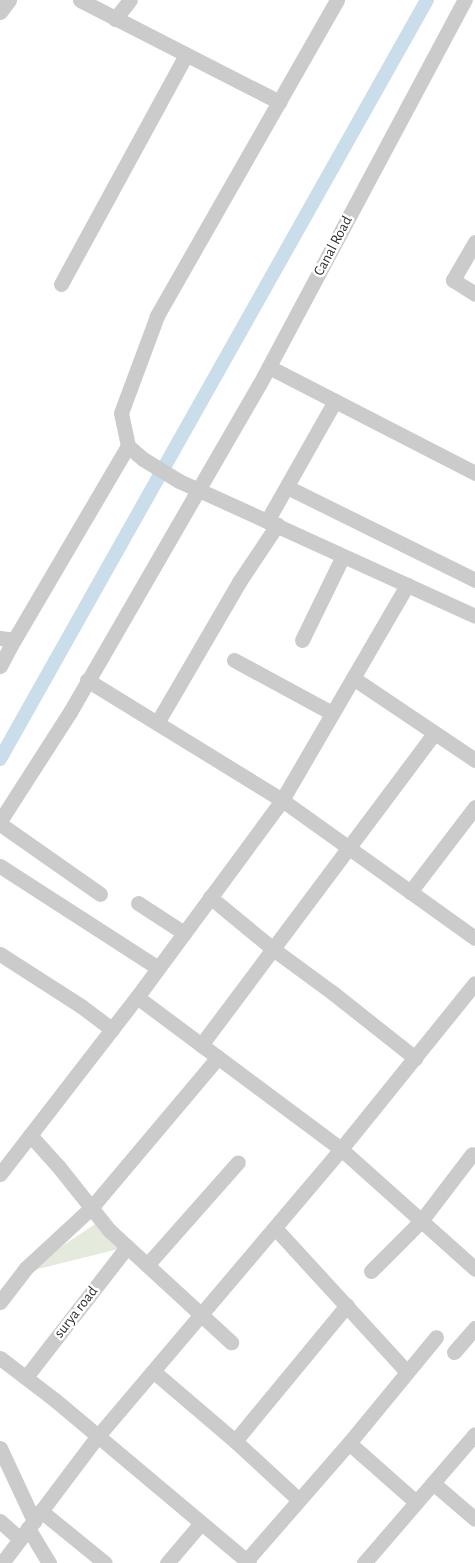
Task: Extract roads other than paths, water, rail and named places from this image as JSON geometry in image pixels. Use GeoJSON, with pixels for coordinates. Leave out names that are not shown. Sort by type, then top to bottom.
{"type":"FeatureCollection","features":[{"type":"Feature","properties":{"kind":"street"},"geometry":{"type":"LineString","coordinates":[[0,12],[9,0]]}},
{"type":"Feature","properties":{"kind":"street"},"geometry":{"type":"LineString","coordinates":[[80,0],[278,102]]}},
{"type":"Feature","properties":{"kind":"street"},"geometry":{"type":"LineString","coordinates":[[115,18],[130,0]]}},
{"type":"Feature","properties":{"kind":"street"},"geometry":{"type":"LineString","coordinates":[[337,0],[157,316],[121,413],[128,446],[142,459],[198,491],[475,616]]}},
{"type":"Feature","properties":{"kind":"street","name":"Canal Road"},"geometry":{"type":"LineString","coordinates":[[0,823],[70,712],[269,367],[465,0]]}},
{"type":"Feature","properties":{"kind":"street"},"geometry":{"type":"LineString","coordinates":[[61,284],[186,55]]}},
{"type":"Feature","properties":{"kind":"street"},"geometry":{"type":"LineString","coordinates":[[475,242],[453,280],[475,294]]}},
{"type":"Feature","properties":{"kind":"street"},"geometry":{"type":"LineString","coordinates":[[269,367],[475,473]]}},
{"type":"Feature","properties":{"kind":"street"},"geometry":{"type":"LineString","coordinates":[[157,723],[272,523],[287,487],[335,401]]}},
{"type":"Feature","properties":{"kind":"street"},"geometry":{"type":"LineString","coordinates":[[0,666],[7,639],[128,446]]}},
{"type":"Feature","properties":{"kind":"street"},"geometry":{"type":"LineString","coordinates":[[287,487],[475,580]]}},
{"type":"Feature","properties":{"kind":"street"},"geometry":{"type":"LineString","coordinates":[[302,640],[343,556]]}},
{"type":"Feature","properties":{"kind":"street"},"geometry":{"type":"LineString","coordinates":[[0,1174],[137,997],[282,800],[407,585]]}},
{"type":"Feature","properties":{"kind":"street"},"geometry":{"type":"LineString","coordinates":[[234,660],[332,713]]}},
{"type":"Feature","properties":{"kind":"street"},"geometry":{"type":"LineString","coordinates":[[353,678],[475,760]]}},
{"type":"Feature","properties":{"kind":"street"},"geometry":{"type":"LineString","coordinates":[[87,680],[282,800],[475,938]]}},
{"type":"Feature","properties":{"kind":"street"},"geometry":{"type":"LineString","coordinates":[[201,1045],[350,849],[434,733]]}},
{"type":"Feature","properties":{"kind":"street"},"geometry":{"type":"LineString","coordinates":[[410,892],[475,807]]}},
{"type":"Feature","properties":{"kind":"street"},"geometry":{"type":"LineString","coordinates":[[0,823],[100,894]]}},
{"type":"Feature","properties":{"kind":"street"},"geometry":{"type":"LineString","coordinates":[[0,866],[158,968]]}},
{"type":"Feature","properties":{"kind":"street"},"geometry":{"type":"LineString","coordinates":[[210,897],[273,949],[334,993],[415,1058]]}},
{"type":"Feature","properties":{"kind":"street"},"geometry":{"type":"LineString","coordinates":[[138,903],[184,933]]}},
{"type":"Feature","properties":{"kind":"street"},"geometry":{"type":"LineString","coordinates":[[0,954],[81,1006],[112,1029]]}},
{"type":"Feature","properties":{"kind":"street"},"geometry":{"type":"LineString","coordinates":[[2,1563],[97,1437],[341,1149],[475,983]]}},
{"type":"Feature","properties":{"kind":"street"},"geometry":{"type":"LineString","coordinates":[[137,997],[341,1149],[475,1269]]}},
{"type":"Feature","properties":{"kind":"street"},"geometry":{"type":"LineString","coordinates":[[0,1302],[26,1268],[91,1208],[218,1057]]}},
{"type":"Feature","properties":{"kind":"street"},"geometry":{"type":"LineString","coordinates":[[30,1135],[58,1166],[109,1230],[231,1342]]}},
{"type":"Feature","properties":{"kind":"street"},"geometry":{"type":"LineString","coordinates":[[370,1271],[421,1221],[472,1154]]}},
{"type":"Feature","properties":{"kind":"street"},"geometry":{"type":"LineString","coordinates":[[147,1265],[238,1162]]}},
{"type":"Feature","properties":{"kind":"street"},"geometry":{"type":"LineString","coordinates":[[274,1228],[408,1372]]}},
{"type":"Feature","properties":{"kind":"street","name":"surya road"},"geometry":{"type":"LineString","coordinates":[[26,1377],[128,1247]]}},
{"type":"Feature","properties":{"kind":"street"},"geometry":{"type":"LineString","coordinates":[[235,1441],[347,1305]]}},
{"type":"Feature","properties":{"kind":"street"},"geometry":{"type":"LineString","coordinates":[[454,1352],[475,1328]]}},
{"type":"Feature","properties":{"kind":"street"},"geometry":{"type":"LineString","coordinates":[[0,1358],[26,1377],[248,1562],[436,1337]]}},
{"type":"Feature","properties":{"kind":"street"},"geometry":{"type":"LineString","coordinates":[[153,1371],[235,1441],[299,1500]]}},
{"type":"Feature","properties":{"kind":"street"},"geometry":{"type":"LineString","coordinates":[[364,1563],[475,1434]]}},
{"type":"Feature","properties":{"kind":"street"},"geometry":{"type":"LineString","coordinates":[[349,1443],[416,1502]]}},
{"type":"Feature","properties":{"kind":"street"},"geometry":{"type":"LineString","coordinates":[[0,1448],[31,1525],[49,1563]]}},
{"type":"Feature","properties":{"kind":"street"},"geometry":{"type":"LineString","coordinates":[[433,1483],[475,1519]]}},
{"type":"Feature","properties":{"kind":"street"},"geometry":{"type":"LineString","coordinates":[[0,1521],[31,1525],[105,1563]]}},
{"type":"Feature","properties":{"kind":"street"},"geometry":{"type":"LineString","coordinates":[[167,1563],[201,1523]]}},
{"type":"Feature","properties":{"kind":"waterway"},"geometry":{"type":"LineString","coordinates":[[0,759],[427,0]]}}]}
